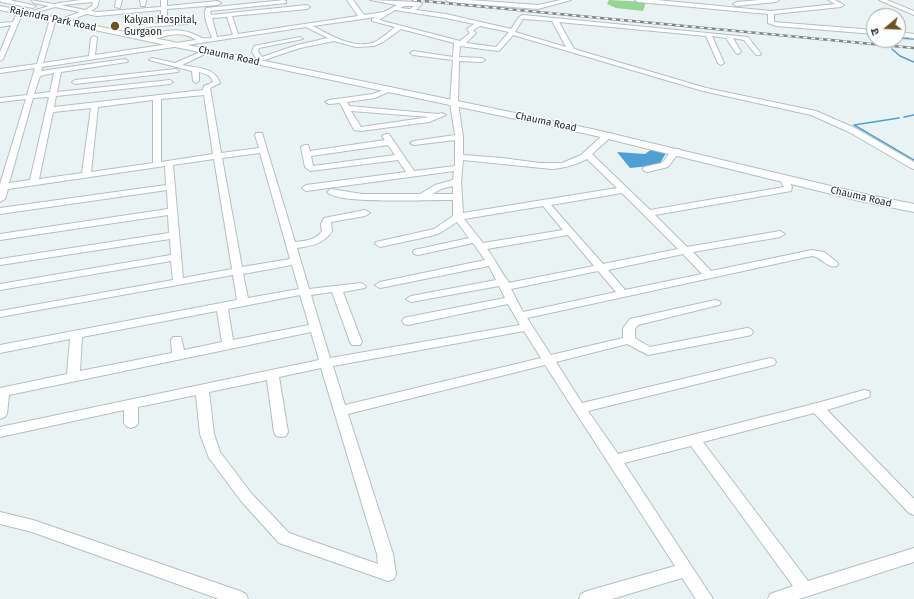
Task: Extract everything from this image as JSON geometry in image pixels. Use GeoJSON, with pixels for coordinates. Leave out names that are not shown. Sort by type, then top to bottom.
{"type":"FeatureCollection","features":[{"type":"Feature","properties":{"kind":"street"},"geometry":{"type":"LineString","coordinates":[[0,199],[2,186],[36,74],[57,20],[84,13],[94,7],[96,0],[34,3],[1,0]]}},
{"type":"Feature","properties":{"kind":"street"},"geometry":{"type":"LineString","coordinates":[[118,7],[119,0]]}},
{"type":"Feature","properties":{"kind":"street"},"geometry":{"type":"LineString","coordinates":[[0,59],[15,23],[24,13],[55,3],[68,10],[97,14],[201,0]]}},
{"type":"Feature","properties":{"kind":"street"},"geometry":{"type":"LineString","coordinates":[[350,0],[362,17]]}},
{"type":"Feature","properties":{"kind":"street"},"geometry":{"type":"LineString","coordinates":[[373,0],[403,4],[419,4],[412,11]]}},
{"type":"Feature","properties":{"kind":"street"},"geometry":{"type":"LineString","coordinates":[[449,0],[538,6],[568,0]]}},
{"type":"Feature","properties":{"kind":"street"},"geometry":{"type":"LineString","coordinates":[[638,0],[773,13],[841,5],[830,0]]}},
{"type":"Feature","properties":{"kind":"street"},"geometry":{"type":"LineString","coordinates":[[650,1],[661,0]]}},
{"type":"Feature","properties":{"kind":"street"},"geometry":{"type":"LineString","coordinates":[[698,0],[713,7],[776,0]]}},
{"type":"Feature","properties":{"kind":"street"},"geometry":{"type":"LineString","coordinates":[[882,0],[902,8]]}},
{"type":"Feature","properties":{"kind":"street"},"geometry":{"type":"LineString","coordinates":[[68,10],[71,1]]}},
{"type":"Feature","properties":{"kind":"street"},"geometry":{"type":"LineString","coordinates":[[215,39],[208,17],[208,9],[246,3],[284,1],[288,10]]}},
{"type":"Feature","properties":{"kind":"street"},"geometry":{"type":"LineString","coordinates":[[164,4],[218,3]]}},
{"type":"Feature","properties":{"kind":"street"},"geometry":{"type":"LineString","coordinates":[[749,3],[773,13]]}},
{"type":"Feature","properties":{"kind":"street"},"geometry":{"type":"LineString","coordinates":[[164,4],[164,24]]}},
{"type":"Feature","properties":{"kind":"street"},"geometry":{"type":"LineString","coordinates":[[403,4],[393,11],[374,20],[459,44],[480,48],[498,49],[522,17],[746,38],[758,54]]}},
{"type":"Feature","properties":{"kind":"street"},"geometry":{"type":"LineString","coordinates":[[208,17],[307,7]]}},
{"type":"Feature","properties":{"kind":"street","name":"Rajendra Park Road"},"geometry":{"type":"LineString","coordinates":[[0,8],[176,45]]}},
{"type":"Feature","properties":{"kind":"street"},"geometry":{"type":"LineString","coordinates":[[43,17],[68,10]]}},
{"type":"Feature","properties":{"kind":"street"},"geometry":{"type":"LineString","coordinates":[[385,23],[401,14],[393,11]]}},
{"type":"Feature","properties":{"kind":"street"},"geometry":{"type":"LineString","coordinates":[[0,71],[362,17],[393,11],[412,11],[446,16],[511,32],[705,90],[813,113],[852,130],[914,166]]}},
{"type":"Feature","properties":{"kind":"street"},"geometry":{"type":"LineString","coordinates":[[773,13],[772,23],[776,24],[866,31]]}},
{"type":"Feature","properties":{"kind":"street"},"geometry":{"type":"LineString","coordinates":[[229,15],[236,36]]}},
{"type":"Feature","properties":{"kind":"street"},"geometry":{"type":"LineString","coordinates":[[554,19],[571,50]]}},
{"type":"Feature","properties":{"kind":"street"},"geometry":{"type":"LineString","coordinates":[[188,22],[143,24],[145,38],[171,32],[190,35],[201,41]]}},
{"type":"Feature","properties":{"kind":"street"},"geometry":{"type":"LineString","coordinates":[[0,25],[15,23]]}},
{"type":"Feature","properties":{"kind":"street"},"geometry":{"type":"LineString","coordinates":[[479,24],[470,29],[473,33],[459,44],[455,59],[454,103],[459,137],[457,182],[458,218],[492,262],[520,316],[705,599]]}},
{"type":"Feature","properties":{"kind":"street"},"geometry":{"type":"LineString","coordinates":[[306,25],[334,40],[350,44],[369,45],[378,42],[400,27]]}},
{"type":"Feature","properties":{"kind":"street"},"geometry":{"type":"LineString","coordinates":[[397,36],[409,29]]}},
{"type":"Feature","properties":{"kind":"street"},"geometry":{"type":"LineString","coordinates":[[708,34],[720,63]]}},
{"type":"Feature","properties":{"kind":"street"},"geometry":{"type":"LineString","coordinates":[[728,36],[738,52]]}},
{"type":"Feature","properties":{"kind":"street"},"geometry":{"type":"LineString","coordinates":[[314,37],[256,46],[255,52],[258,60],[292,48],[334,40]]}},
{"type":"Feature","properties":{"kind":"street"},"geometry":{"type":"LineString","coordinates":[[92,57],[94,38]]}},
{"type":"Feature","properties":{"kind":"street"},"geometry":{"type":"LineString","coordinates":[[287,41],[292,48]]}},
{"type":"Feature","properties":{"kind":"street","name":"Chauma Road"},"geometry":{"type":"LineString","coordinates":[[176,45],[258,60],[608,135],[886,204],[914,208]]}},
{"type":"Feature","properties":{"kind":"street"},"geometry":{"type":"LineString","coordinates":[[117,46],[125,61],[126,101]]}},
{"type":"Feature","properties":{"kind":"street"},"geometry":{"type":"LineString","coordinates":[[480,48],[484,69]]}},
{"type":"Feature","properties":{"kind":"street"},"geometry":{"type":"LineString","coordinates":[[178,69],[207,51]]}},
{"type":"Feature","properties":{"kind":"street"},"geometry":{"type":"LineString","coordinates":[[413,53],[455,59],[482,60]]}},
{"type":"Feature","properties":{"kind":"street"},"geometry":{"type":"LineString","coordinates":[[152,60],[178,69]]}},
{"type":"Feature","properties":{"kind":"street"},"geometry":{"type":"LineString","coordinates":[[36,74],[125,61]]}},
{"type":"Feature","properties":{"kind":"street"},"geometry":{"type":"LineString","coordinates":[[86,81],[88,66]]}},
{"type":"Feature","properties":{"kind":"street"},"geometry":{"type":"LineString","coordinates":[[75,82],[126,77],[178,69],[194,69],[210,73],[215,77],[217,83],[207,86],[207,92],[243,303]]}},
{"type":"Feature","properties":{"kind":"street"},"geometry":{"type":"LineString","coordinates":[[194,69],[196,81]]}},
{"type":"Feature","properties":{"kind":"street"},"geometry":{"type":"LineString","coordinates":[[34,182],[58,71]]}},
{"type":"Feature","properties":{"kind":"street"},"geometry":{"type":"LineString","coordinates":[[0,100],[170,82]]}},
{"type":"Feature","properties":{"kind":"street"},"geometry":{"type":"LineString","coordinates":[[344,104],[375,96],[391,89]]}},
{"type":"Feature","properties":{"kind":"street"},"geometry":{"type":"LineString","coordinates":[[50,110],[207,92]]}},
{"type":"Feature","properties":{"kind":"street"},"geometry":{"type":"LineString","coordinates":[[157,98],[157,165]]}},
{"type":"Feature","properties":{"kind":"street"},"geometry":{"type":"LineString","coordinates":[[329,102],[456,116]]}},
{"type":"Feature","properties":{"kind":"street"},"geometry":{"type":"LineString","coordinates":[[344,104],[357,128],[361,129],[429,120],[442,115]]}},
{"type":"Feature","properties":{"kind":"street"},"geometry":{"type":"LineString","coordinates":[[86,170],[95,105]]}},
{"type":"Feature","properties":{"kind":"street"},"geometry":{"type":"LineString","coordinates":[[202,390],[208,434],[214,454],[246,497],[284,538],[388,574],[385,554],[340,411],[259,135]]}},
{"type":"Feature","properties":{"kind":"street"},"geometry":{"type":"LineString","coordinates":[[306,188],[411,174],[459,163],[506,161],[558,167],[570,164],[588,155],[608,135]]}},
{"type":"Feature","properties":{"kind":"street"},"geometry":{"type":"LineString","coordinates":[[414,144],[459,137]]}},
{"type":"Feature","properties":{"kind":"street"},"geometry":{"type":"LineString","coordinates":[[400,157],[313,169],[309,166],[305,150],[388,139],[400,157],[411,174]]}},
{"type":"Feature","properties":{"kind":"street"},"geometry":{"type":"LineString","coordinates":[[2,186],[54,179],[86,170],[157,165],[263,150]]}},
{"type":"Feature","properties":{"kind":"street"},"geometry":{"type":"LineString","coordinates":[[647,169],[665,165],[676,151]]}},
{"type":"Feature","properties":{"kind":"street"},"geometry":{"type":"LineString","coordinates":[[588,155],[648,213],[708,275]]}},
{"type":"Feature","properties":{"kind":"street"},"geometry":{"type":"LineString","coordinates":[[169,163],[178,282]]}},
{"type":"Feature","properties":{"kind":"street"},"geometry":{"type":"LineString","coordinates":[[648,213],[788,188],[783,178]]}},
{"type":"Feature","properties":{"kind":"street"},"geometry":{"type":"LineString","coordinates":[[423,195],[438,187],[457,182]]}},
{"type":"Feature","properties":{"kind":"street"},"geometry":{"type":"LineString","coordinates":[[0,211],[171,187]]}},
{"type":"Feature","properties":{"kind":"street"},"geometry":{"type":"LineString","coordinates":[[380,244],[437,231],[458,218],[624,190]]}},
{"type":"Feature","properties":{"kind":"street"},"geometry":{"type":"LineString","coordinates":[[331,192],[344,196],[369,197],[423,195],[458,197]]}},
{"type":"Feature","properties":{"kind":"street"},"geometry":{"type":"LineString","coordinates":[[545,203],[624,294]]}},
{"type":"Feature","properties":{"kind":"street"},"geometry":{"type":"LineString","coordinates":[[0,237],[173,211]]}},
{"type":"Feature","properties":{"kind":"street"},"geometry":{"type":"LineString","coordinates":[[291,246],[315,242],[322,238],[327,231],[327,220],[365,213]]}},
{"type":"Feature","properties":{"kind":"street"},"geometry":{"type":"LineString","coordinates":[[418,252],[571,232]]}},
{"type":"Feature","properties":{"kind":"street"},"geometry":{"type":"LineString","coordinates":[[411,299],[505,285],[602,268],[684,251],[780,234]]}},
{"type":"Feature","properties":{"kind":"street"},"geometry":{"type":"LineString","coordinates":[[0,262],[175,235]]}},
{"type":"Feature","properties":{"kind":"street"},"geometry":{"type":"LineString","coordinates":[[520,316],[812,253],[820,254],[833,264]]}},
{"type":"Feature","properties":{"kind":"street"},"geometry":{"type":"LineString","coordinates":[[0,287],[176,257]]}},
{"type":"Feature","properties":{"kind":"street"},"geometry":{"type":"LineString","coordinates":[[0,314],[296,261]]}},
{"type":"Feature","properties":{"kind":"street"},"geometry":{"type":"LineString","coordinates":[[380,285],[492,262]]}},
{"type":"Feature","properties":{"kind":"street"},"geometry":{"type":"LineString","coordinates":[[0,349],[305,292],[336,288],[338,290],[361,286]]}},
{"type":"Feature","properties":{"kind":"street"},"geometry":{"type":"LineString","coordinates":[[338,290],[356,342]]}},
{"type":"Feature","properties":{"kind":"street"},"geometry":{"type":"LineString","coordinates":[[408,321],[512,300]]}},
{"type":"Feature","properties":{"kind":"street"},"geometry":{"type":"LineString","coordinates":[[629,340],[629,328],[634,322],[715,303]]}},
{"type":"Feature","properties":{"kind":"street"},"geometry":{"type":"LineString","coordinates":[[222,307],[228,345]]}},
{"type":"Feature","properties":{"kind":"street"},"geometry":{"type":"LineString","coordinates":[[0,414],[2,392],[315,327]]}},
{"type":"Feature","properties":{"kind":"street"},"geometry":{"type":"LineString","coordinates":[[0,432],[326,363],[527,327]]}},
{"type":"Feature","properties":{"kind":"street"},"geometry":{"type":"LineString","coordinates":[[340,411],[473,377],[629,340],[648,350],[748,332]]}},
{"type":"Feature","properties":{"kind":"street"},"geometry":{"type":"LineString","coordinates":[[73,377],[76,335]]}},
{"type":"Feature","properties":{"kind":"street"},"geometry":{"type":"LineString","coordinates":[[177,340],[178,356]]}},
{"type":"Feature","properties":{"kind":"street"},"geometry":{"type":"LineString","coordinates":[[579,408],[770,362]]}},
{"type":"Feature","properties":{"kind":"street"},"geometry":{"type":"LineString","coordinates":[[272,375],[281,432]]}},
{"type":"Feature","properties":{"kind":"street"},"geometry":{"type":"LineString","coordinates":[[615,460],[816,408],[864,394]]}},
{"type":"Feature","properties":{"kind":"street"},"geometry":{"type":"LineString","coordinates":[[131,404],[132,423]]}},
{"type":"Feature","properties":{"kind":"street"},"geometry":{"type":"LineString","coordinates":[[816,408],[914,508]]}},
{"type":"Feature","properties":{"kind":"street"},"geometry":{"type":"LineString","coordinates":[[694,440],[805,590]]}},
{"type":"Feature","properties":{"kind":"street"},"geometry":{"type":"LineString","coordinates":[[0,518],[33,526],[240,599]]}},
{"type":"Feature","properties":{"kind":"street"},"geometry":{"type":"LineString","coordinates":[[776,599],[914,555]]}},
{"type":"Feature","properties":{"kind":"street"},"geometry":{"type":"LineString","coordinates":[[586,599],[685,570]]}},
{"type":"Feature","properties":{"kind":"green space"},"geometry":{"type":"Polygon","coordinates":[[[609,0],[646,2],[643,11],[616,8],[607,4],[609,0]]]}},
{"type":"Feature","properties":{"kind":"water"},"geometry":{"type":"Polygon","coordinates":[[[652,149],[666,153],[659,165],[630,168],[617,152],[645,154],[652,149]]]}},
{"type":"Feature","properties":{"kind":"waterway"},"geometry":{"type":"LineString","coordinates":[[906,38],[914,39]]}},
{"type":"Feature","properties":{"kind":"waterway"},"geometry":{"type":"LineString","coordinates":[[892,49],[900,56],[914,62]]}},
{"type":"Feature","properties":{"kind":"waterway"},"geometry":{"type":"LineString","coordinates":[[904,117],[914,115]]}},
{"type":"Feature","properties":{"kind":"waterway"},"geometry":{"type":"LineString","coordinates":[[899,118],[854,125],[914,160]]}},
{"type":"Feature","properties":{"kind":"railway"},"geometry":{"type":"LineString","coordinates":[[413,0],[914,48]]}},
{"type":"Feature","properties":{"kind":"place","name":"Kalyan Hospital, Gurgaon"},"geometry":{"type":"Point","coordinates":[115,26]}}]}
